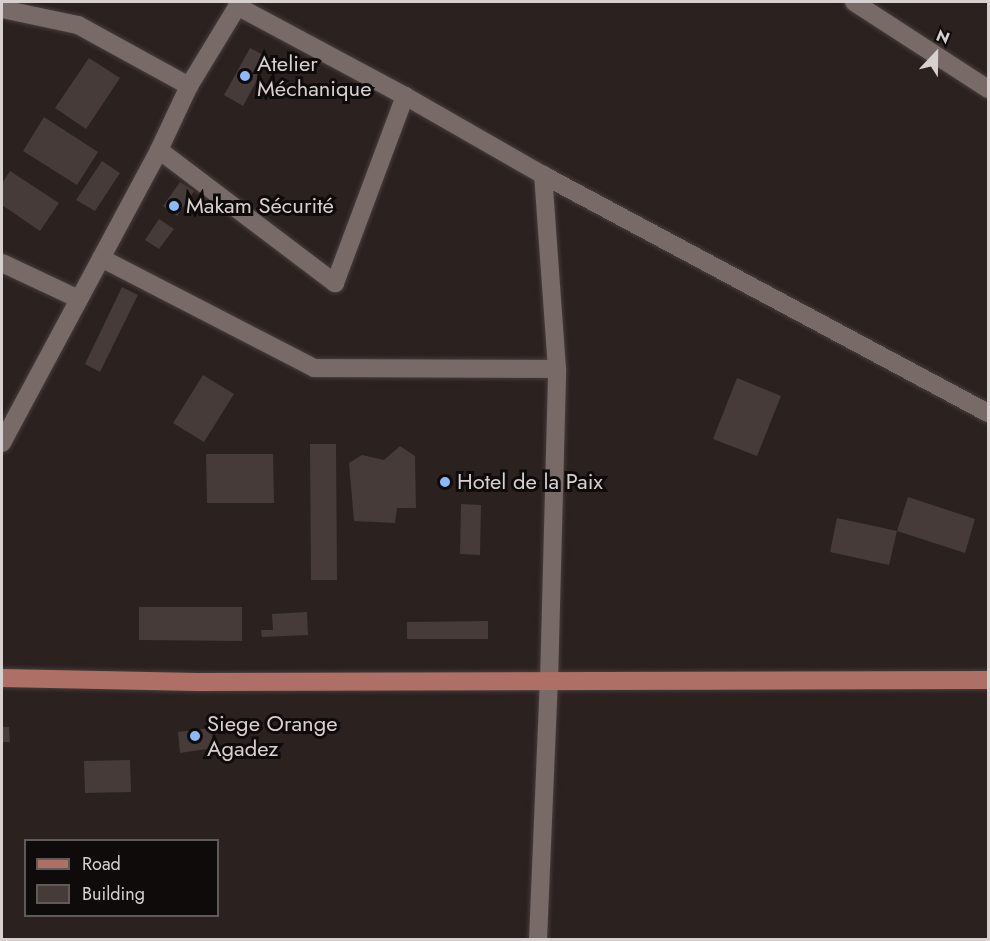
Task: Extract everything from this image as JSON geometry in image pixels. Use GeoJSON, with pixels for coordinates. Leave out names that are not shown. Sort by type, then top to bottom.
{"type":"FeatureCollection","features":[{"type":"Feature","properties":{"kind":"main road"},"geometry":{"type":"LineString","coordinates":[[2,678],[197,682],[988,680]]}},
{"type":"Feature","properties":{"kind":"street"},"geometry":{"type":"LineString","coordinates":[[854,2],[988,90]]}},
{"type":"Feature","properties":{"kind":"street"},"geometry":{"type":"LineString","coordinates":[[2,443],[159,150],[189,86],[238,4],[543,175],[988,413]]}},
{"type":"Feature","properties":{"kind":"street"},"geometry":{"type":"LineString","coordinates":[[2,9],[78,25],[189,86]]}},
{"type":"Feature","properties":{"kind":"street"},"geometry":{"type":"LineString","coordinates":[[159,150],[335,283],[405,96]]}},
{"type":"Feature","properties":{"kind":"street"},"geometry":{"type":"LineString","coordinates":[[538,939],[549,682],[557,369],[543,175]]}},
{"type":"Feature","properties":{"kind":"street"},"geometry":{"type":"LineString","coordinates":[[101,258],[314,368],[557,369]]}},
{"type":"Feature","properties":{"kind":"street"},"geometry":{"type":"LineString","coordinates":[[2,263],[79,299]]}},
{"type":"Feature","properties":{"kind":"building"},"geometry":{"type":"Polygon","coordinates":[[[250,48],[269,58],[243,106],[224,95],[250,48]]]}},
{"type":"Feature","properties":{"kind":"building"},"geometry":{"type":"Polygon","coordinates":[[[89,58],[120,78],[86,129],[55,108],[89,58]]]}},
{"type":"Feature","properties":{"kind":"building"},"geometry":{"type":"Polygon","coordinates":[[[44,117],[98,152],[77,185],[23,151],[44,117]]]}},
{"type":"Feature","properties":{"kind":"building"},"geometry":{"type":"Polygon","coordinates":[[[102,161],[120,173],[95,211],[76,200],[102,161]]]}},
{"type":"Feature","properties":{"kind":"building"},"geometry":{"type":"Polygon","coordinates":[[[10,171],[59,203],[40,231],[2,205],[2,183],[10,171]]]}},
{"type":"Feature","properties":{"kind":"building"},"geometry":{"type":"Polygon","coordinates":[[[180,182],[194,191],[177,216],[163,206],[180,182]]]}},
{"type":"Feature","properties":{"kind":"building"},"geometry":{"type":"Polygon","coordinates":[[[159,219],[174,229],[159,249],[145,240],[159,219]]]}},
{"type":"Feature","properties":{"kind":"building"},"geometry":{"type":"Polygon","coordinates":[[[122,287],[138,295],[100,372],[85,364],[122,287]]]}},
{"type":"Feature","properties":{"kind":"building"},"geometry":{"type":"Polygon","coordinates":[[[203,375],[234,394],[204,442],[173,423],[203,375]]]}},
{"type":"Feature","properties":{"kind":"building"},"geometry":{"type":"Polygon","coordinates":[[[737,378],[781,396],[757,456],[713,439],[737,378]]]}},
{"type":"Feature","properties":{"kind":"building"},"geometry":{"type":"Polygon","coordinates":[[[310,444],[336,444],[337,580],[311,580],[310,444]]]}},
{"type":"Feature","properties":{"kind":"building"},"geometry":{"type":"Polygon","coordinates":[[[400,446],[415,456],[416,508],[397,508],[395,523],[354,521],[349,463],[362,455],[384,460],[400,446]]]}},
{"type":"Feature","properties":{"kind":"building"},"geometry":{"type":"Polygon","coordinates":[[[206,454],[273,454],[274,503],[207,503],[206,454]]]}},
{"type":"Feature","properties":{"kind":"building"},"geometry":{"type":"Polygon","coordinates":[[[908,497],[975,519],[965,553],[897,531],[908,497]]]}},
{"type":"Feature","properties":{"kind":"building"},"geometry":{"type":"Polygon","coordinates":[[[461,504],[481,505],[480,555],[460,554],[461,504]]]}},
{"type":"Feature","properties":{"kind":"building"},"geometry":{"type":"Polygon","coordinates":[[[837,518],[897,531],[889,565],[830,552],[837,518]]]}},
{"type":"Feature","properties":{"kind":"building"},"geometry":{"type":"Polygon","coordinates":[[[139,607],[242,607],[242,641],[139,640],[139,607]]]}},
{"type":"Feature","properties":{"kind":"building"},"geometry":{"type":"Polygon","coordinates":[[[307,612],[308,635],[262,637],[261,630],[273,630],[272,614],[307,612]]]}},
{"type":"Feature","properties":{"kind":"building"},"geometry":{"type":"Polygon","coordinates":[[[488,621],[488,639],[407,639],[407,622],[488,621]]]}},
{"type":"Feature","properties":{"kind":"building"},"geometry":{"type":"Polygon","coordinates":[[[2,727],[9,727],[10,742],[2,742],[2,727]]]}},
{"type":"Feature","properties":{"kind":"building"},"geometry":{"type":"Polygon","coordinates":[[[211,728],[214,748],[180,753],[178,732],[211,728]]]}},
{"type":"Feature","properties":{"kind":"building"},"geometry":{"type":"Polygon","coordinates":[[[130,760],[131,792],[85,793],[84,761],[130,760]]]}},
{"type":"Feature","properties":{"kind":"place","name":"Atelier Méchanique"},"geometry":{"type":"Point","coordinates":[245,76]}},
{"type":"Feature","properties":{"kind":"place","name":"Makam Sécurité"},"geometry":{"type":"Point","coordinates":[174,206]}},
{"type":"Feature","properties":{"kind":"place","name":"Hotel de la Paix"},"geometry":{"type":"Point","coordinates":[445,482]}},
{"type":"Feature","properties":{"kind":"place","name":"Siege Orange Agadez"},"geometry":{"type":"Point","coordinates":[195,736]}}]}
